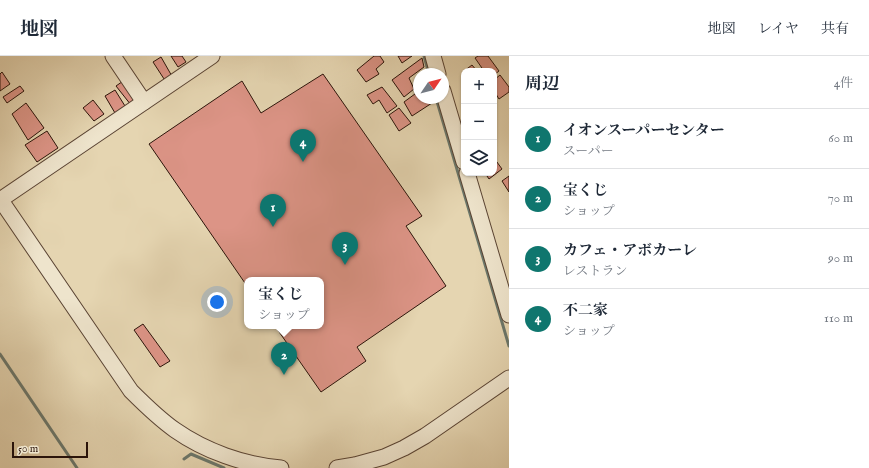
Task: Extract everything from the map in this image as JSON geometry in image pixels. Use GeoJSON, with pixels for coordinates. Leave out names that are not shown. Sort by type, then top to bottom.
{"type":"FeatureCollection","features":[{"type":"Feature","properties":{"kind":"street"},"geometry":{"type":"LineString","coordinates":[[114,56],[144,102]]}},
{"type":"Feature","properties":{"kind":"street"},"geometry":{"type":"LineString","coordinates":[[212,56],[0,200],[131,391],[150,410],[175,430],[198,444],[253,464],[281,468]]}},
{"type":"Feature","properties":{"kind":"street"},"geometry":{"type":"LineString","coordinates":[[433,56],[436,68]]}},
{"type":"Feature","properties":{"kind":"street"},"geometry":{"type":"LineString","coordinates":[[447,104],[461,152]]}},
{"type":"Feature","properties":{"kind":"street"},"geometry":{"type":"LineString","coordinates":[[468,176],[509,315]]}},
{"type":"Feature","properties":{"kind":"street"},"geometry":{"type":"LineString","coordinates":[[337,468],[384,457],[404,448],[425,436],[509,378]]}},
{"type":"Feature","properties":{"kind":"building"},"geometry":{"type":"Polygon","coordinates":[[[171,56],[182,56],[186,62],[178,67],[171,56]]]}},
{"type":"Feature","properties":{"kind":"building"},"geometry":{"type":"Polygon","coordinates":[[[374,56],[380,56],[384,62],[376,69],[379,74],[366,82],[357,70],[374,56]]]}},
{"type":"Feature","properties":{"kind":"building"},"geometry":{"type":"Polygon","coordinates":[[[398,56],[412,56],[402,63],[398,56]]]}},
{"type":"Feature","properties":{"kind":"building"},"geometry":{"type":"Polygon","coordinates":[[[478,56],[488,56],[497,68],[482,68],[475,58],[478,56]]]}},
{"type":"Feature","properties":{"kind":"building"},"geometry":{"type":"Polygon","coordinates":[[[161,57],[173,78],[166,82],[153,62],[161,57]]]}},
{"type":"Feature","properties":{"kind":"building"},"geometry":{"type":"Polygon","coordinates":[[[422,58],[424,67],[413,68],[413,75],[409,78],[413,90],[404,97],[392,80],[422,58]]]}},
{"type":"Feature","properties":{"kind":"building"},"geometry":{"type":"Polygon","coordinates":[[[2,72],[10,84],[0,91],[0,74],[2,72]]]}},
{"type":"Feature","properties":{"kind":"building"},"geometry":{"type":"Polygon","coordinates":[[[323,74],[422,216],[406,226],[446,286],[357,347],[366,361],[321,392],[277,329],[324,329],[324,277],[244,277],[244,282],[149,144],[242,81],[261,113],[323,74]]]}},
{"type":"Feature","properties":{"kind":"building"},"geometry":{"type":"Polygon","coordinates":[[[500,75],[509,87],[509,92],[499,99],[497,96],[497,78],[500,75]]]}},
{"type":"Feature","properties":{"kind":"building"},"geometry":{"type":"Polygon","coordinates":[[[126,79],[139,99],[131,105],[116,86],[126,79]]]}},
{"type":"Feature","properties":{"kind":"building"},"geometry":{"type":"Polygon","coordinates":[[[20,86],[24,91],[7,103],[3,97],[20,86]]]}},
{"type":"Feature","properties":{"kind":"building"},"geometry":{"type":"Polygon","coordinates":[[[382,87],[397,106],[387,113],[379,100],[373,104],[367,95],[382,87]]]}},
{"type":"Feature","properties":{"kind":"building"},"geometry":{"type":"Polygon","coordinates":[[[115,90],[125,106],[115,113],[105,96],[115,90]]]}},
{"type":"Feature","properties":{"kind":"building"},"geometry":{"type":"Polygon","coordinates":[[[413,95],[413,104],[430,104],[412,116],[404,102],[413,95]]]}},
{"type":"Feature","properties":{"kind":"building"},"geometry":{"type":"Polygon","coordinates":[[[93,100],[104,114],[94,121],[83,108],[93,100]]]}},
{"type":"Feature","properties":{"kind":"building"},"geometry":{"type":"Polygon","coordinates":[[[26,103],[44,128],[28,140],[12,114],[26,103]]]}},
{"type":"Feature","properties":{"kind":"building"},"geometry":{"type":"Polygon","coordinates":[[[399,108],[411,123],[399,131],[389,115],[399,108]]]}},
{"type":"Feature","properties":{"kind":"building"},"geometry":{"type":"Polygon","coordinates":[[[47,131],[58,148],[37,162],[25,145],[47,131]]]}},
{"type":"Feature","properties":{"kind":"building"},"geometry":{"type":"Polygon","coordinates":[[[497,162],[502,169],[497,173],[497,162]]]}},
{"type":"Feature","properties":{"kind":"building"},"geometry":{"type":"Polygon","coordinates":[[[509,176],[509,192],[502,181],[509,176]]]}},
{"type":"Feature","properties":{"kind":"building"},"geometry":{"type":"Polygon","coordinates":[[[143,324],[170,361],[160,367],[134,330],[143,324]]]}},
{"type":"Feature","properties":{"kind":"waterway"},"geometry":{"type":"LineString","coordinates":[[424,56],[427,68]]}},
{"type":"Feature","properties":{"kind":"waterway"},"geometry":{"type":"LineString","coordinates":[[438,104],[509,346]]}},
{"type":"Feature","properties":{"kind":"waterway"},"geometry":{"type":"LineString","coordinates":[[0,354],[77,468]]}},
{"type":"Feature","properties":{"kind":"waterway"},"geometry":{"type":"LineString","coordinates":[[184,459],[191,454],[224,468]]}},
{"type":"Feature","properties":{"kind":"place","name":"不二家"},"geometry":{"type":"Point","coordinates":[303,162]}},
{"type":"Feature","properties":{"kind":"place","name":"イオンスーパーセンター"},"geometry":{"type":"Point","coordinates":[273,227]}},
{"type":"Feature","properties":{"kind":"place","name":"カフェ・アボカーレ"},"geometry":{"type":"Point","coordinates":[345,265]}},
{"type":"Feature","properties":{"kind":"place","name":"宝くじ"},"geometry":{"type":"Point","coordinates":[284,375]}}]}
